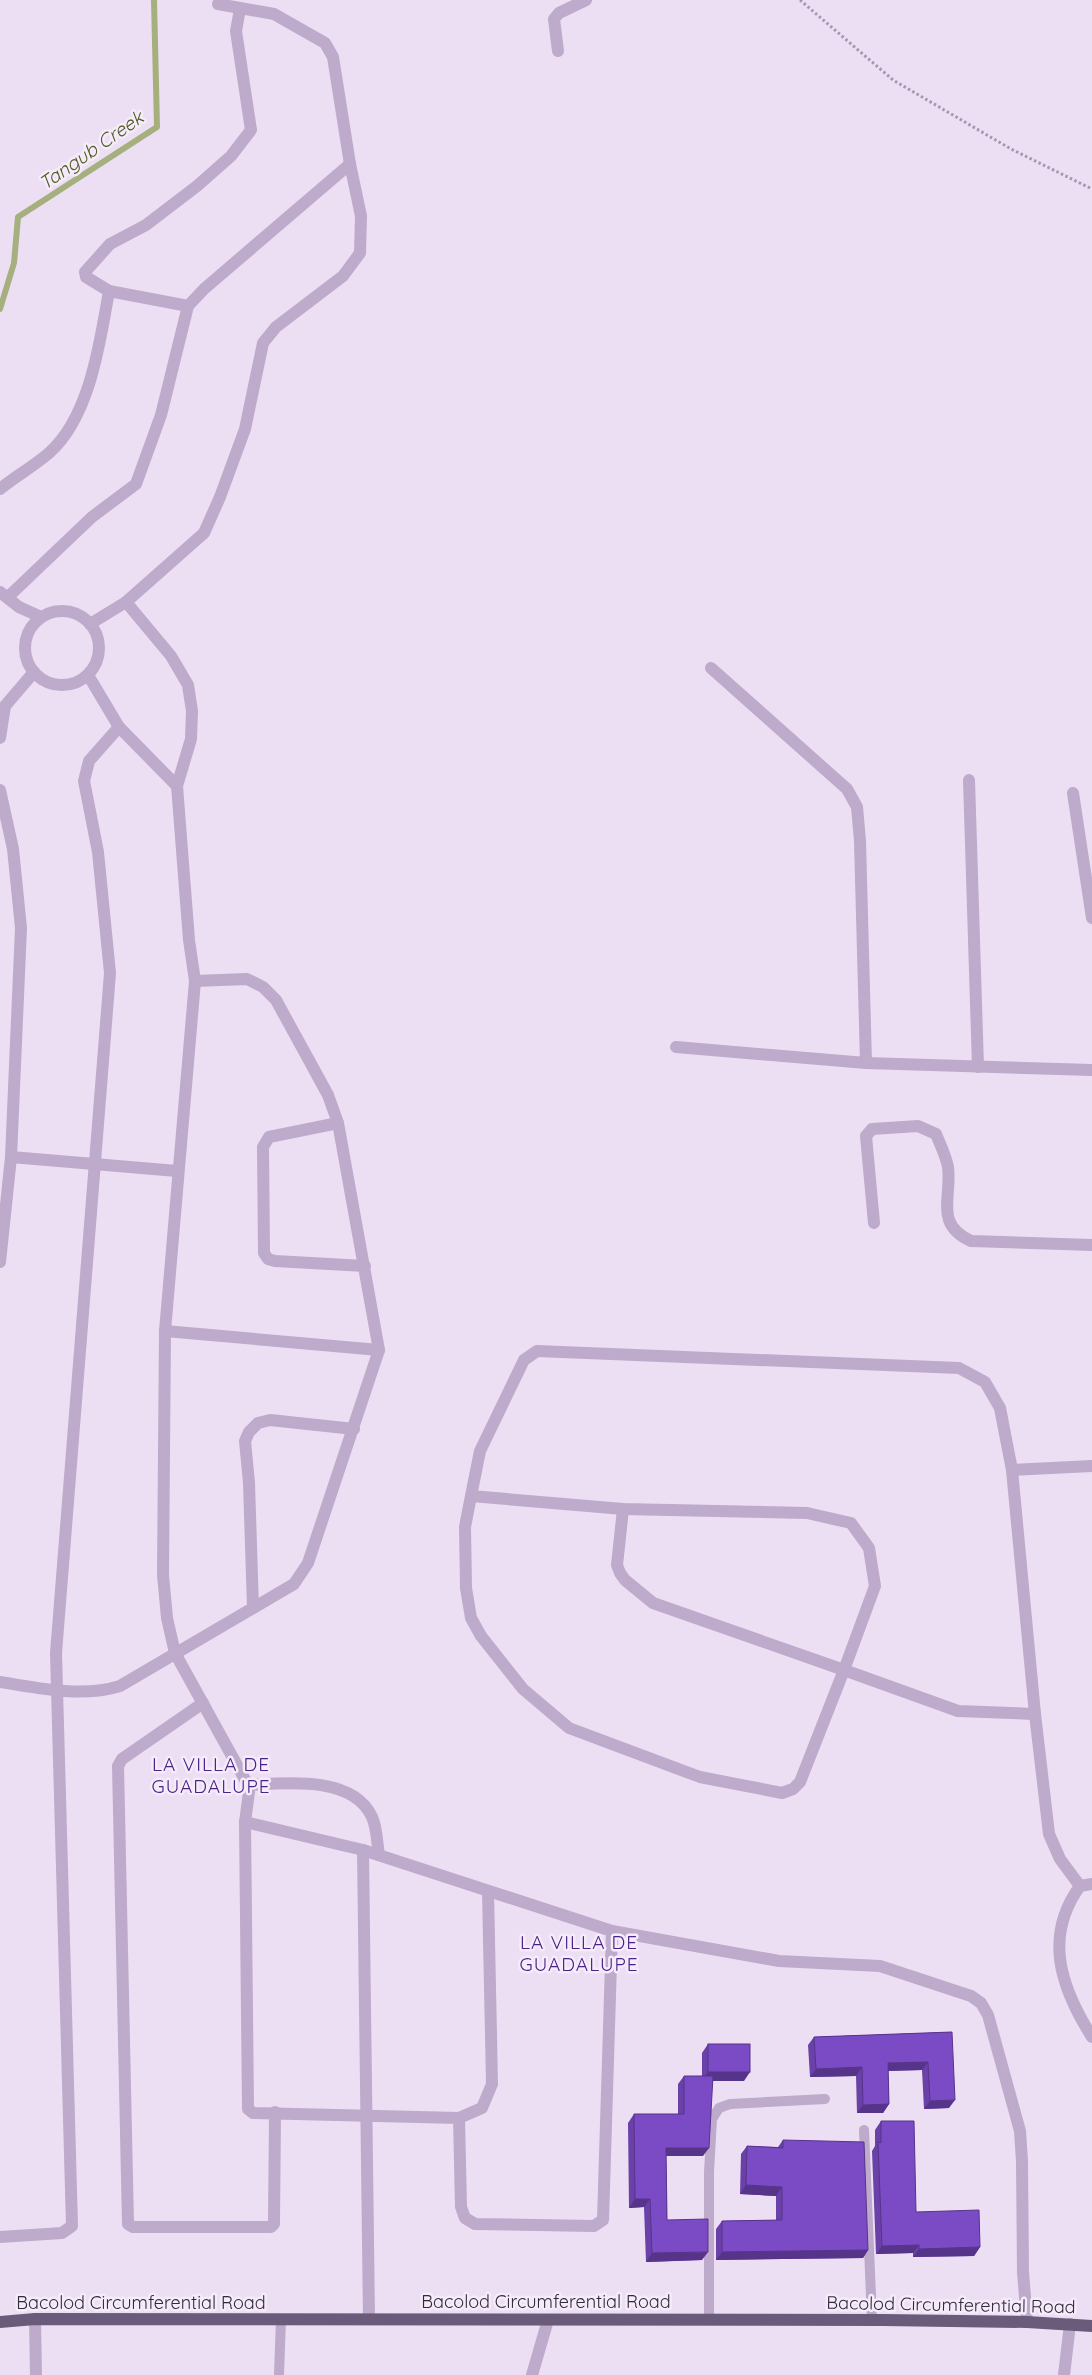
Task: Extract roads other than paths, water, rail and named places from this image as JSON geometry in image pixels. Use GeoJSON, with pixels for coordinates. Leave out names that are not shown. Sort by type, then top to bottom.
{"type":"FeatureCollection","features":[{"type":"Feature","properties":{"kind":"main road","name":"Bacolod Circumferential Road"},"geometry":{"type":"LineString","coordinates":[[0,2322],[35,2319],[872,2320],[1026,2322],[1092,2326]]}},
{"type":"Feature","properties":{"kind":"street"},"geometry":{"type":"LineString","coordinates":[[558,51],[554,19],[559,13],[586,0]]}},
{"type":"Feature","properties":{"kind":"street"},"geometry":{"type":"LineString","coordinates":[[90,624],[126,602],[204,534],[220,497],[244,429],[263,343],[276,327],[343,276],[360,253],[361,216],[350,164],[333,57],[325,43],[274,14],[218,4]]}},
{"type":"Feature","properties":{"kind":"street"},"geometry":{"type":"LineString","coordinates":[[188,306],[109,291],[86,277],[85,272],[105,249],[146,225],[197,186],[231,156],[252,130],[236,31],[240,9]]}},
{"type":"Feature","properties":{"kind":"street"},"geometry":{"type":"LineString","coordinates":[[41,616],[19,607],[4,595],[92,517],[136,484],[161,415],[188,306],[204,289],[350,164]]}},
{"type":"Feature","properties":{"kind":"street"},"geometry":{"type":"LineString","coordinates":[[0,489],[50,452],[66,433],[77,415],[100,342],[109,291]]}},
{"type":"Feature","properties":{"kind":"street"},"geometry":{"type":"LineString","coordinates":[[126,602],[171,656],[188,685],[192,711],[191,738],[177,786],[194,980],[165,1331],[163,1575],[166,1618],[175,1653],[248,1785],[246,1822],[246,2104],[248,2109],[253,2113],[275,2112],[459,2118],[482,2108],[492,2084],[488,1891]]}},
{"type":"Feature","properties":{"kind":"street"},"geometry":{"type":"LineString","coordinates":[[67,610],[80,615],[90,624],[96,633],[98,655],[88,675],[75,683],[60,685],[46,682],[34,672],[27,662],[24,649],[26,636],[32,625],[41,616],[53,611],[67,610]]}},
{"type":"Feature","properties":{"kind":"street"},"geometry":{"type":"LineString","coordinates":[[711,668],[847,789],[857,807],[860,841],[866,1063]]}},
{"type":"Feature","properties":{"kind":"street"},"geometry":{"type":"LineString","coordinates":[[0,738],[2,704],[34,672]]}},
{"type":"Feature","properties":{"kind":"street"},"geometry":{"type":"LineString","coordinates":[[88,675],[118,727],[177,786]]}},
{"type":"Feature","properties":{"kind":"street"},"geometry":{"type":"LineString","coordinates":[[0,2237],[62,2233],[72,2226],[56,1653],[110,973],[98,852],[84,781],[89,761],[118,727]]}},
{"type":"Feature","properties":{"kind":"street"},"geometry":{"type":"LineString","coordinates":[[969,780],[978,1067]]}},
{"type":"Feature","properties":{"kind":"street"},"geometry":{"type":"LineString","coordinates":[[0,790],[13,849],[21,928],[11,1157],[0,1262]]}},
{"type":"Feature","properties":{"kind":"street"},"geometry":{"type":"LineString","coordinates":[[1073,793],[1092,918]]}},
{"type":"Feature","properties":{"kind":"street"},"geometry":{"type":"LineString","coordinates":[[0,1682],[57,1691],[106,1690],[120,1686],[294,1584],[308,1563],[354,1430],[379,1350],[338,1123],[328,1095],[276,1000],[263,987],[247,979],[194,980]]}},
{"type":"Feature","properties":{"kind":"street"},"geometry":{"type":"LineString","coordinates":[[676,1047],[866,1063],[1092,1070]]}},
{"type":"Feature","properties":{"kind":"street"},"geometry":{"type":"LineString","coordinates":[[338,1123],[269,1136],[265,1141],[263,1147],[264,1253],[268,1260],[275,1261],[365,1266]]}},
{"type":"Feature","properties":{"kind":"street"},"geometry":{"type":"LineString","coordinates":[[874,1223],[866,1136],[872,1129],[918,1126],[936,1134],[948,1166],[947,1210],[950,1226],[959,1236],[971,1241],[1092,1245]]}},
{"type":"Feature","properties":{"kind":"street"},"geometry":{"type":"LineString","coordinates":[[11,1157],[177,1171]]}},
{"type":"Feature","properties":{"kind":"street"},"geometry":{"type":"LineString","coordinates":[[165,1331],[379,1350]]}},
{"type":"Feature","properties":{"kind":"street"},"geometry":{"type":"LineString","coordinates":[[472,1496],[623,1509],[807,1513],[851,1523],[869,1548],[875,1586],[800,1782],[793,1789],[782,1793],[700,1777],[569,1728],[524,1689],[481,1636],[471,1618],[466,1588],[465,1527],[480,1451],[524,1360],[536,1351],[959,1368],[985,1382],[1000,1408],[1012,1470],[1035,1714],[1049,1834],[1060,1859],[1086,1885],[1068,1902],[1062,1922],[1058,1950],[1071,2001],[1092,2036]]}},
{"type":"Feature","properties":{"kind":"street"},"geometry":{"type":"LineString","coordinates":[[253,1608],[246,1442],[249,1432],[258,1423],[270,1420],[354,1430]]}},
{"type":"Feature","properties":{"kind":"street"},"geometry":{"type":"LineString","coordinates":[[1012,1470],[1092,1466]]}},
{"type":"Feature","properties":{"kind":"street"},"geometry":{"type":"LineString","coordinates":[[623,1509],[617,1565],[620,1574],[653,1602],[958,1711],[1035,1714]]}},
{"type":"Feature","properties":{"kind":"street"},"geometry":{"type":"LineString","coordinates":[[203,1704],[122,1759],[118,1766],[126,2210],[128,2224],[133,2227],[271,2227],[274,2224],[275,2112]]}},
{"type":"Feature","properties":{"kind":"street"},"geometry":{"type":"LineString","coordinates":[[248,1785],[304,1783],[341,1789],[365,1804],[373,1818],[378,1855]]}},
{"type":"Feature","properties":{"kind":"street"},"geometry":{"type":"LineString","coordinates":[[246,1822],[363,1850],[612,1931],[779,1960],[880,1966],[971,1996],[981,2003],[988,2015],[1020,2131],[1026,2322]]}},
{"type":"Feature","properties":{"kind":"street"},"geometry":{"type":"LineString","coordinates":[[363,1850],[368,2319]]}},
{"type":"Feature","properties":{"kind":"street"},"geometry":{"type":"LineString","coordinates":[[459,2118],[461,2207],[465,2218],[475,2224],[594,2226],[603,2220],[612,1931]]}},
{"type":"Feature","properties":{"kind":"street"},"geometry":{"type":"LineString","coordinates":[[35,2319],[36,2375]]}},
{"type":"Feature","properties":{"kind":"street"},"geometry":{"type":"LineString","coordinates":[[532,2375],[548,2320]]}},
{"type":"Feature","properties":{"kind":"street"},"geometry":{"type":"LineString","coordinates":[[1064,2375],[1070,2324]]}},
{"type":"Feature","properties":{"kind":"lane"},"geometry":{"type":"LineString","coordinates":[[709,2320],[709,2172],[712,2119],[719,2108],[730,2104],[825,2099]]}},
{"type":"Feature","properties":{"kind":"lane"},"geometry":{"type":"LineString","coordinates":[[864,2130],[872,2320]]}},
{"type":"Feature","properties":{"kind":"lane"},"geometry":{"type":"LineString","coordinates":[[279,2375],[281,2319]]}},
{"type":"Feature","properties":{"kind":"waterway","name":"Tangub Creek"},"geometry":{"type":"LineString","coordinates":[[0,309],[14,263],[18,217],[157,127],[154,0]]}},
{"type":"Feature","properties":{"kind":"district","name":"LA VILLA DE GUADALUPE"},"geometry":{"type":"Point","coordinates":[211,1775]}},
{"type":"Feature","properties":{"kind":"district","name":"LA VILLA DE GUADALUPE"},"geometry":{"type":"Point","coordinates":[579,1953]}}]}
